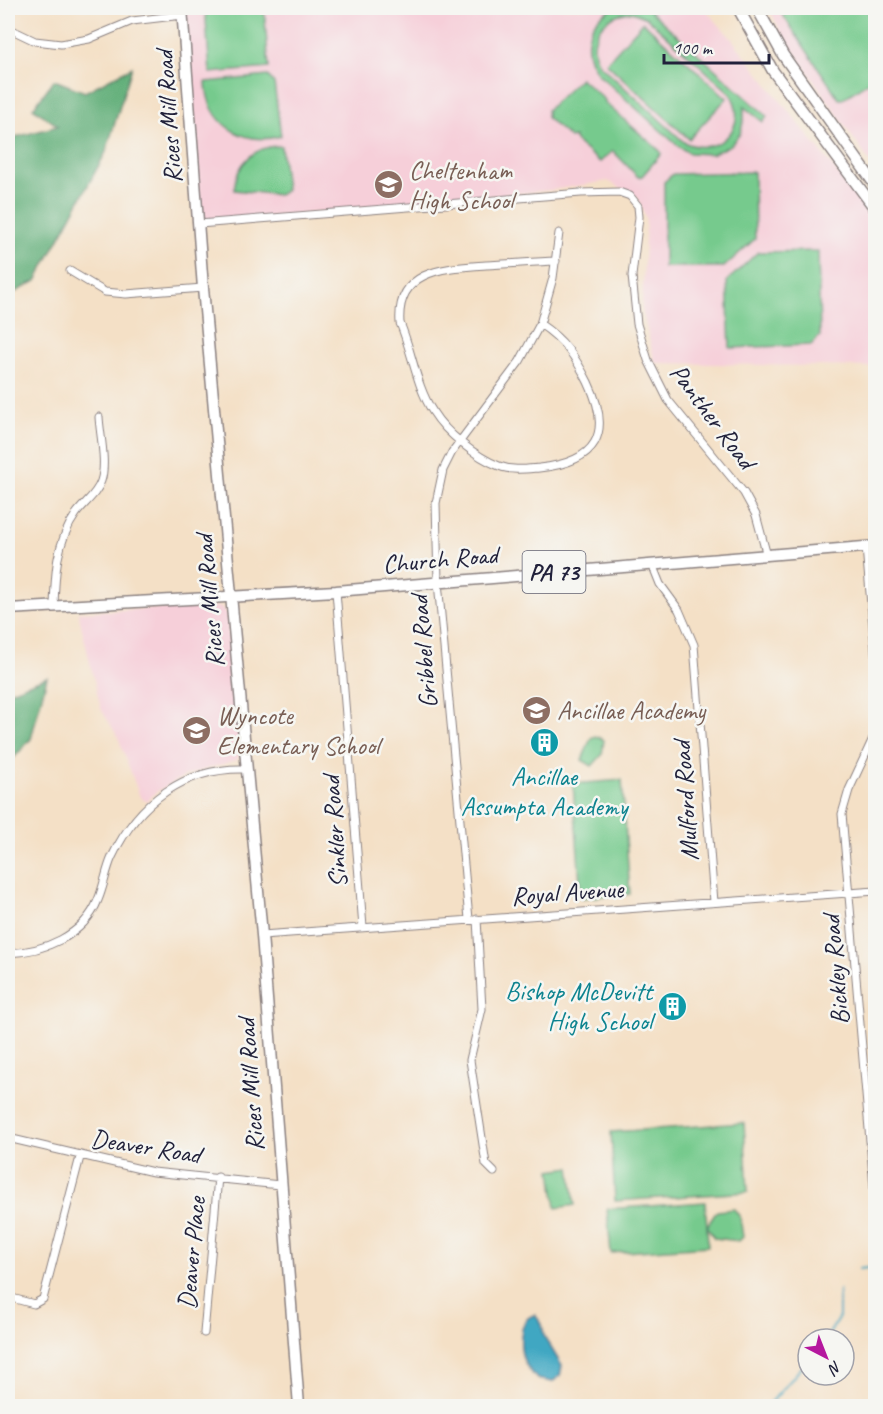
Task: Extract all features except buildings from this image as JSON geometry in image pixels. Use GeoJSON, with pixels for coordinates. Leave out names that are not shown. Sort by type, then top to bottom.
{"type":"FeatureCollection","features":[{"type":"Feature","properties":{"kind":"street"},"geometry":{"type":"LineString","coordinates":[[738,8],[747,29],[773,71],[876,210]]}},
{"type":"Feature","properties":{"kind":"street"},"geometry":{"type":"LineString","coordinates":[[757,8],[783,56],[876,186]]}},
{"type":"Feature","properties":{"kind":"street"},"geometry":{"type":"LineString","coordinates":[[8,28],[35,41],[61,44],[89,39],[132,21],[183,11]]}},
{"type":"Feature","properties":{"kind":"street","name":"Rices Mill Road"},"geometry":{"type":"LineString","coordinates":[[183,11],[203,288],[262,935],[299,1407]]}},
{"type":"Feature","properties":{"kind":"street"},"geometry":{"type":"LineString","coordinates":[[857,183],[868,176]]}},
{"type":"Feature","properties":{"kind":"street","name":"Panther Road"},"geometry":{"type":"LineString","coordinates":[[199,224],[581,193],[619,192],[630,196],[638,206],[639,217],[632,276],[641,341],[668,400],[748,499],[760,526],[767,556]]}},
{"type":"Feature","properties":{"kind":"street","name":"Gribbel Road"},"geometry":{"type":"LineString","coordinates":[[469,919],[438,582],[435,514],[438,492],[448,459],[520,360],[540,324],[556,261],[559,234]]}},
{"type":"Feature","properties":{"kind":"street"},"geometry":{"type":"LineString","coordinates":[[540,324],[572,351],[596,399],[600,424],[591,447],[582,456],[566,465],[515,470],[500,467],[486,460],[442,425],[429,406],[400,323],[407,291],[422,276],[441,269],[556,261]]}},
{"type":"Feature","properties":{"kind":"street"},"geometry":{"type":"LineString","coordinates":[[70,270],[105,292],[126,294],[203,288]]}},
{"type":"Feature","properties":{"kind":"street"},"geometry":{"type":"LineString","coordinates":[[54,607],[57,561],[64,534],[77,512],[98,489],[102,477],[99,417]]}},
{"type":"Feature","properties":{"kind":"street"},"geometry":{"type":"LineString","coordinates":[[871,547],[876,662]]}},
{"type":"Feature","properties":{"kind":"street","name":"Church Road"},"geometry":{"type":"LineString","coordinates":[[8,609],[336,591],[871,547]]}},
{"type":"Feature","properties":{"kind":"street","name":"Mulford Road"},"geometry":{"type":"LineString","coordinates":[[652,564],[660,584],[679,610],[694,645],[714,902]]}},
{"type":"Feature","properties":{"kind":"street","name":"Sinkler Road"},"geometry":{"type":"LineString","coordinates":[[336,591],[363,927]]}},
{"type":"Feature","properties":{"kind":"street","name":"Bickley Road"},"geometry":{"type":"LineString","coordinates":[[876,732],[843,808],[876,1211]]}},
{"type":"Feature","properties":{"kind":"street"},"geometry":{"type":"LineString","coordinates":[[8,952],[50,945],[83,923],[99,900],[111,860],[122,836],[166,790],[206,772],[246,768]]}},
{"type":"Feature","properties":{"kind":"street","name":"Royal Avenue"},"geometry":{"type":"LineString","coordinates":[[262,935],[876,891]]}},
{"type":"Feature","properties":{"kind":"street"},"geometry":{"type":"LineString","coordinates":[[477,919],[482,1009],[470,1060],[486,1164],[494,1172]]}},
{"type":"Feature","properties":{"kind":"street","name":"Deaver Road"},"geometry":{"type":"LineString","coordinates":[[8,1138],[80,1157],[153,1172],[280,1185]]}},
{"type":"Feature","properties":{"kind":"street"},"geometry":{"type":"LineString","coordinates":[[8,1297],[34,1304],[44,1299],[80,1157]]}},
{"type":"Feature","properties":{"kind":"street","name":"Deaver Place"},"geometry":{"type":"LineString","coordinates":[[204,1333],[218,1177]]}},
{"type":"Feature","properties":{"kind":"street"},"geometry":{"type":"LineString","coordinates":[[868,1407],[876,1406]]}},
{"type":"Feature","properties":{"kind":"shaded area","name":"Cheltenham High School"},"geometry":{"type":"Polygon","coordinates":[[[183,8],[704,8],[731,38],[859,200],[875,227],[875,367],[655,363],[642,309],[646,219],[637,197],[608,181],[552,190],[199,224],[183,8]]]}},
{"type":"Feature","properties":{"kind":"shaded area"},"geometry":{"type":"Polygon","coordinates":[[[769,8],[875,8],[875,170],[782,34],[769,8]]]}},
{"type":"Feature","properties":{"kind":"shaded area"},"geometry":{"type":"Polygon","coordinates":[[[213,606],[223,608],[227,614],[240,753],[236,760],[187,775],[156,792],[147,802],[140,797],[118,737],[101,709],[78,612],[213,606]]]}},
{"type":"Feature","properties":{"kind":"green space"},"geometry":{"type":"Polygon","coordinates":[[[205,8],[264,8],[269,68],[210,73],[205,8]]]}},
{"type":"Feature","properties":{"kind":"green space"},"geometry":{"type":"Polygon","coordinates":[[[613,8],[647,8],[767,116],[763,122],[744,107],[740,134],[731,145],[712,154],[689,153],[679,147],[599,75],[593,66],[589,56],[588,37],[596,21],[613,8]],[[632,12],[622,13],[606,22],[596,36],[594,45],[599,64],[684,142],[697,146],[709,146],[719,142],[728,136],[734,127],[735,104],[729,92],[647,18],[632,12]]]}},
{"type":"Feature","properties":{"kind":"green space"},"geometry":{"type":"Polygon","coordinates":[[[778,8],[866,8],[875,21],[875,77],[843,99],[839,99],[778,8]]]}},
{"type":"Feature","properties":{"kind":"green space"},"geometry":{"type":"Polygon","coordinates":[[[643,22],[727,98],[689,139],[606,63],[643,22]]]}},
{"type":"Feature","properties":{"kind":"green space"},"geometry":{"type":"Polygon","coordinates":[[[132,67],[106,152],[36,281],[8,296],[8,139],[58,126],[33,108],[54,80],[85,92],[132,67]]]}},
{"type":"Feature","properties":{"kind":"green space"},"geometry":{"type":"Polygon","coordinates":[[[268,76],[274,83],[281,136],[267,139],[240,135],[220,120],[208,97],[206,82],[268,76]]]}},
{"type":"Feature","properties":{"kind":"green space"},"geometry":{"type":"Polygon","coordinates":[[[580,78],[660,151],[661,154],[642,176],[638,177],[613,151],[600,162],[575,141],[574,137],[570,138],[547,118],[547,110],[580,78]]]}},
{"type":"Feature","properties":{"kind":"green space"},"geometry":{"type":"Polygon","coordinates":[[[281,146],[286,190],[279,195],[234,190],[239,172],[248,158],[263,149],[281,146]]]}},
{"type":"Feature","properties":{"kind":"green space"},"geometry":{"type":"Polygon","coordinates":[[[754,172],[755,239],[724,267],[664,267],[664,182],[673,174],[754,172]]]}},
{"type":"Feature","properties":{"kind":"green space"},"geometry":{"type":"Polygon","coordinates":[[[818,251],[820,336],[811,345],[730,348],[727,281],[758,252],[818,251]]]}},
{"type":"Feature","properties":{"kind":"green space"},"geometry":{"type":"Polygon","coordinates":[[[47,677],[31,739],[10,762],[8,773],[8,692],[47,677]]]}},
{"type":"Feature","properties":{"kind":"green space"},"geometry":{"type":"Polygon","coordinates":[[[595,736],[604,740],[602,755],[592,766],[582,760],[591,738],[595,736]]]}},
{"type":"Feature","properties":{"kind":"green space"},"geometry":{"type":"Polygon","coordinates":[[[622,780],[630,894],[581,898],[573,784],[622,780]]]}},
{"type":"Feature","properties":{"kind":"green space"},"geometry":{"type":"Polygon","coordinates":[[[744,1123],[748,1192],[615,1201],[611,1132],[744,1123]]]}},
{"type":"Feature","properties":{"kind":"green space"},"geometry":{"type":"Polygon","coordinates":[[[570,1167],[575,1205],[556,1208],[551,1170],[570,1167]]]}},
{"type":"Feature","properties":{"kind":"green space"},"geometry":{"type":"Polygon","coordinates":[[[705,1202],[708,1246],[611,1253],[607,1209],[705,1202]]]}},
{"type":"Feature","properties":{"kind":"green space"},"geometry":{"type":"Polygon","coordinates":[[[734,1209],[740,1217],[743,1237],[739,1241],[714,1238],[707,1226],[717,1211],[734,1209]]]}},
{"type":"Feature","properties":{"kind":"water"},"geometry":{"type":"Polygon","coordinates":[[[535,1315],[542,1324],[544,1336],[562,1366],[560,1376],[552,1382],[537,1379],[523,1358],[521,1339],[523,1326],[530,1317],[535,1315]]]}},
{"type":"Feature","properties":{"kind":"waterway"},"geometry":{"type":"LineString","coordinates":[[859,1269],[876,1267]]}},
{"type":"Feature","properties":{"kind":"waterway"},"geometry":{"type":"LineString","coordinates":[[833,1327],[839,1317],[839,1290]]}},
{"type":"Feature","properties":{"kind":"waterway"},"geometry":{"type":"LineString","coordinates":[[768,1406],[796,1374]]}},
{"type":"Feature","properties":{"kind":"place","name":"Cheltenham High School"},"geometry":{"type":"Point","coordinates":[388,185]}},
{"type":"Feature","properties":{"kind":"place","name":"Ancillae Academy"},"geometry":{"type":"Point","coordinates":[536,710]}},
{"type":"Feature","properties":{"kind":"place","name":"Wyncote Elementary School"},"geometry":{"type":"Point","coordinates":[196,730]}},
{"type":"Feature","properties":{"kind":"place","name":"Ancillae Assumpta Academy"},"geometry":{"type":"Point","coordinates":[544,742]}},
{"type":"Feature","properties":{"kind":"place","name":"Bishop McDevitt High School"},"geometry":{"type":"Point","coordinates":[673,1006]}}]}
